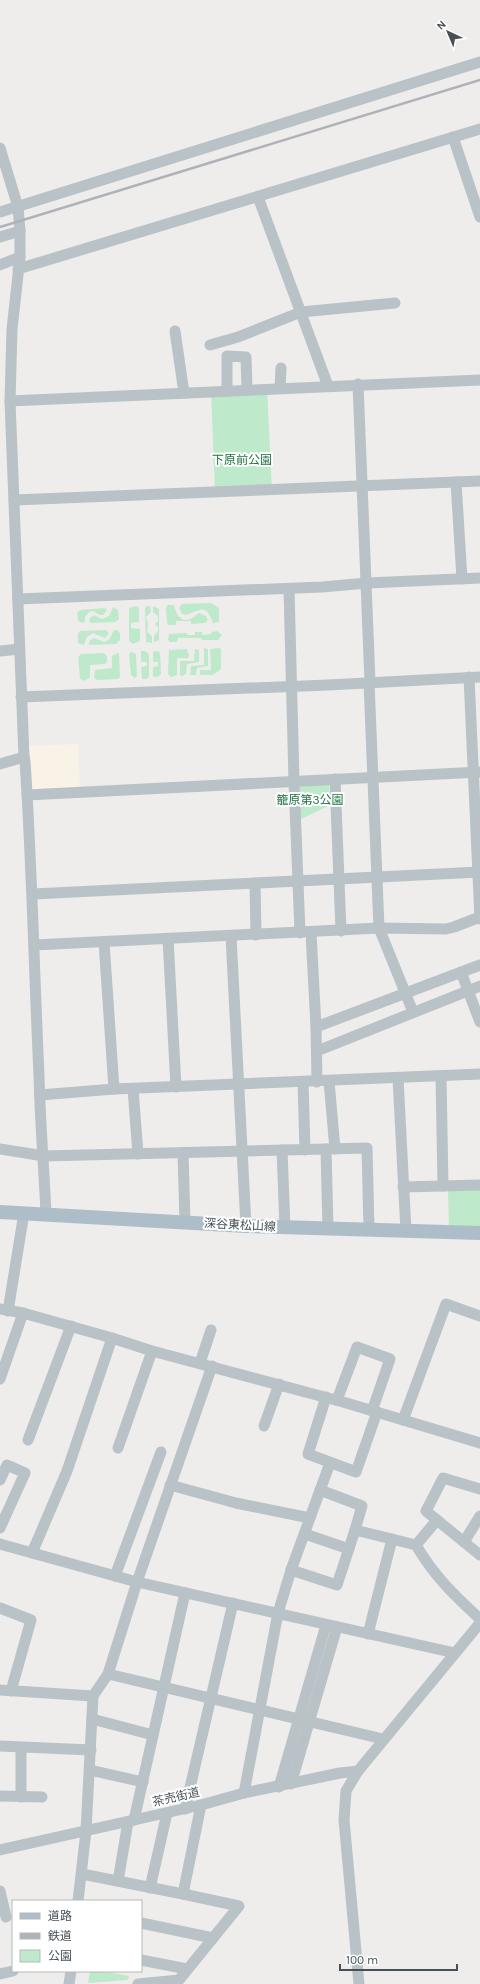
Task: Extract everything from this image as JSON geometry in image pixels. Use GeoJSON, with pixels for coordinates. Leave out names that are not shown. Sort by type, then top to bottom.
{"type":"FeatureCollection","features":[{"type":"Feature","properties":{"kind":"main road","name":"深谷東松山線"},"geometry":{"type":"LineString","coordinates":[[0,1212],[286,1228],[480,1234]]}},
{"type":"Feature","properties":{"kind":"street"},"geometry":{"type":"LineString","coordinates":[[0,212],[480,62]]}},
{"type":"Feature","properties":{"kind":"street"},"geometry":{"type":"LineString","coordinates":[[18,269],[480,129]]}},
{"type":"Feature","properties":{"kind":"street"},"geometry":{"type":"LineString","coordinates":[[453,137],[475,192],[480,217]]}},
{"type":"Feature","properties":{"kind":"street"},"geometry":{"type":"LineString","coordinates":[[0,148],[18,207],[20,231],[20,257],[12,329],[10,401],[21,697],[33,894],[46,1214]]}},
{"type":"Feature","properties":{"kind":"street"},"geometry":{"type":"LineString","coordinates":[[258,197],[328,386]]}},
{"type":"Feature","properties":{"kind":"street"},"geometry":{"type":"LineString","coordinates":[[0,237],[20,231]]}},
{"type":"Feature","properties":{"kind":"street"},"geometry":{"type":"LineString","coordinates":[[0,265],[20,257]]}},
{"type":"Feature","properties":{"kind":"street"},"geometry":{"type":"LineString","coordinates":[[210,345],[238,337],[301,312],[395,303]]}},
{"type":"Feature","properties":{"kind":"street"},"geometry":{"type":"LineString","coordinates":[[175,331],[184,393]]}},
{"type":"Feature","properties":{"kind":"street"},"geometry":{"type":"LineString","coordinates":[[227,391],[228,356],[246,357],[247,390]]}},
{"type":"Feature","properties":{"kind":"street"},"geometry":{"type":"LineString","coordinates":[[280,388],[281,368]]}},
{"type":"Feature","properties":{"kind":"street"},"geometry":{"type":"LineString","coordinates":[[10,401],[358,384],[480,380]]}},
{"type":"Feature","properties":{"kind":"street"},"geometry":{"type":"LineString","coordinates":[[358,384],[367,583],[372,777],[379,928],[413,1012]]}},
{"type":"Feature","properties":{"kind":"street"},"geometry":{"type":"LineString","coordinates":[[14,500],[480,481]]}},
{"type":"Feature","properties":{"kind":"street"},"geometry":{"type":"LineString","coordinates":[[456,482],[462,579]]}},
{"type":"Feature","properties":{"kind":"street"},"geometry":{"type":"LineString","coordinates":[[18,599],[289,588],[480,578]]}},
{"type":"Feature","properties":{"kind":"street"},"geometry":{"type":"LineString","coordinates":[[289,588],[297,881],[305,933],[316,1027],[317,1082]]}},
{"type":"Feature","properties":{"kind":"street"},"geometry":{"type":"LineString","coordinates":[[0,651],[19,649]]}},
{"type":"Feature","properties":{"kind":"street"},"geometry":{"type":"LineString","coordinates":[[21,697],[474,677],[480,918],[454,927],[446,928],[379,928],[34,946]]}},
{"type":"Feature","properties":{"kind":"street"},"geometry":{"type":"LineString","coordinates":[[0,764],[24,757]]}},
{"type":"Feature","properties":{"kind":"street"},"geometry":{"type":"LineString","coordinates":[[27,795],[476,773]]}},
{"type":"Feature","properties":{"kind":"street"},"geometry":{"type":"LineString","coordinates":[[335,779],[341,931]]}},
{"type":"Feature","properties":{"kind":"street"},"geometry":{"type":"LineString","coordinates":[[33,894],[479,872]]}},
{"type":"Feature","properties":{"kind":"street"},"geometry":{"type":"LineString","coordinates":[[254,883],[256,935]]}},
{"type":"Feature","properties":{"kind":"street"},"geometry":{"type":"LineString","coordinates":[[231,936],[246,1226]]}},
{"type":"Feature","properties":{"kind":"street"},"geometry":{"type":"LineString","coordinates":[[168,939],[176,1087]]}},
{"type":"Feature","properties":{"kind":"street"},"geometry":{"type":"LineString","coordinates":[[104,942],[114,1089]]}},
{"type":"Feature","properties":{"kind":"street"},"geometry":{"type":"LineString","coordinates":[[316,1027],[480,965]]}},
{"type":"Feature","properties":{"kind":"street"},"geometry":{"type":"LineString","coordinates":[[461,972],[480,1022]]}},
{"type":"Feature","properties":{"kind":"street"},"geometry":{"type":"LineString","coordinates":[[316,1051],[480,986]]}},
{"type":"Feature","properties":{"kind":"street"},"geometry":{"type":"LineString","coordinates":[[40,1095],[114,1089],[317,1082],[480,1074]]}},
{"type":"Feature","properties":{"kind":"street"},"geometry":{"type":"LineString","coordinates":[[441,1076],[443,1186]]}},
{"type":"Feature","properties":{"kind":"street"},"geometry":{"type":"LineString","coordinates":[[398,1078],[406,1231]]}},
{"type":"Feature","properties":{"kind":"street"},"geometry":{"type":"LineString","coordinates":[[328,1229],[330,1149],[329,1081]]}},
{"type":"Feature","properties":{"kind":"street"},"geometry":{"type":"LineString","coordinates":[[303,1082],[305,1150]]}},
{"type":"Feature","properties":{"kind":"street"},"geometry":{"type":"LineString","coordinates":[[133,1089],[138,1154]]}},
{"type":"Feature","properties":{"kind":"street"},"geometry":{"type":"LineString","coordinates":[[0,1149],[44,1156],[367,1148],[369,1230]]}},
{"type":"Feature","properties":{"kind":"street"},"geometry":{"type":"LineString","coordinates":[[282,1150],[286,1228]]}},
{"type":"Feature","properties":{"kind":"street"},"geometry":{"type":"LineString","coordinates":[[183,1153],[185,1222]]}},
{"type":"Feature","properties":{"kind":"street"},"geometry":{"type":"LineString","coordinates":[[403,1187],[480,1185]]}},
{"type":"Feature","properties":{"kind":"street"},"geometry":{"type":"LineString","coordinates":[[24,1213],[4,1310],[23,1313],[152,1351],[337,1400],[480,1443]]}},
{"type":"Feature","properties":{"kind":"street"},"geometry":{"type":"LineString","coordinates":[[403,1420],[446,1304],[480,1316]]}},
{"type":"Feature","properties":{"kind":"street"},"geometry":{"type":"LineString","coordinates":[[0,1379],[23,1313]]}},
{"type":"Feature","properties":{"kind":"street"},"geometry":{"type":"LineString","coordinates":[[28,1440],[71,1326]]}},
{"type":"Feature","properties":{"kind":"street"},"geometry":{"type":"LineString","coordinates":[[200,1363],[211,1330]]}},
{"type":"Feature","properties":{"kind":"street"},"geometry":{"type":"LineString","coordinates":[[32,1553],[67,1471],[112,1338]]}},
{"type":"Feature","properties":{"kind":"street"},"geometry":{"type":"LineString","coordinates":[[326,1397],[308,1454],[356,1472],[390,1359],[357,1347],[337,1400]]}},
{"type":"Feature","properties":{"kind":"street"},"geometry":{"type":"LineString","coordinates":[[118,1448],[152,1351]]}},
{"type":"Feature","properties":{"kind":"street"},"geometry":{"type":"LineString","coordinates":[[76,1900],[82,1874],[86,1831],[93,1696],[108,1674],[137,1582],[212,1366]]}},
{"type":"Feature","properties":{"kind":"street"},"geometry":{"type":"LineString","coordinates":[[264,1426],[279,1384]]}},
{"type":"Feature","properties":{"kind":"street"},"geometry":{"type":"LineString","coordinates":[[115,1576],[161,1452]]}},
{"type":"Feature","properties":{"kind":"street"},"geometry":{"type":"LineString","coordinates":[[244,1793],[278,1613],[291,1570],[330,1463]]}},
{"type":"Feature","properties":{"kind":"street"},"geometry":{"type":"LineString","coordinates":[[0,1480],[7,1465],[25,1473],[0,1528]]}},
{"type":"Feature","properties":{"kind":"street"},"geometry":{"type":"LineString","coordinates":[[154,1472],[171,1482],[236,1503],[310,1518]]}},
{"type":"Feature","properties":{"kind":"street"},"geometry":{"type":"LineString","coordinates":[[480,1489],[443,1478],[426,1511],[480,1555]]}},
{"type":"Feature","properties":{"kind":"street"},"geometry":{"type":"LineString","coordinates":[[291,1570],[337,1585],[362,1506],[320,1490]]}},
{"type":"Feature","properties":{"kind":"street"},"geometry":{"type":"LineString","coordinates":[[464,1542],[480,1516]]}},
{"type":"Feature","properties":{"kind":"street"},"geometry":{"type":"LineString","coordinates":[[416,1545],[436,1520]]}},
{"type":"Feature","properties":{"kind":"street"},"geometry":{"type":"LineString","coordinates":[[355,1530],[416,1545],[428,1566],[445,1587],[480,1620]]}},
{"type":"Feature","properties":{"kind":"street"},"geometry":{"type":"LineString","coordinates":[[305,1534],[349,1549]]}},
{"type":"Feature","properties":{"kind":"street"},"geometry":{"type":"LineString","coordinates":[[368,1634],[392,1539]]}},
{"type":"Feature","properties":{"kind":"street"},"geometry":{"type":"LineString","coordinates":[[0,1545],[137,1582],[455,1653]]}},
{"type":"Feature","properties":{"kind":"street"},"geometry":{"type":"LineString","coordinates":[[118,1881],[131,1821],[143,1782],[185,1593]]}},
{"type":"Feature","properties":{"kind":"street"},"geometry":{"type":"LineString","coordinates":[[185,1809],[233,1603]]}},
{"type":"Feature","properties":{"kind":"street"},"geometry":{"type":"LineString","coordinates":[[0,1608],[31,1620],[5,1690],[93,1696]]}},
{"type":"Feature","properties":{"kind":"street"},"geometry":{"type":"LineString","coordinates":[[360,1984],[344,1820],[346,1791],[358,1771],[383,1739],[480,1623]]}},
{"type":"Feature","properties":{"kind":"street"},"geometry":{"type":"LineString","coordinates":[[279,1787],[304,1720],[331,1626]]}},
{"type":"Feature","properties":{"kind":"street"},"geometry":{"type":"LineString","coordinates":[[108,1674],[383,1739]]}},
{"type":"Feature","properties":{"kind":"street"},"geometry":{"type":"LineString","coordinates":[[92,1719],[153,1735]]}},
{"type":"Feature","properties":{"kind":"street"},"geometry":{"type":"LineString","coordinates":[[291,1784],[304,1720]]}},
{"type":"Feature","properties":{"kind":"street"},"geometry":{"type":"LineString","coordinates":[[0,1746],[91,1750]]}},
{"type":"Feature","properties":{"kind":"street"},"geometry":{"type":"LineString","coordinates":[[21,1796],[22,1748]]}},
{"type":"Feature","properties":{"kind":"street"},"geometry":{"type":"LineString","coordinates":[[90,1770],[143,1782]]}},
{"type":"Feature","properties":{"kind":"street","name":"茶売街道"},"geometry":{"type":"LineString","coordinates":[[0,1850],[185,1809],[244,1793],[279,1787],[340,1773],[358,1771]]}},
{"type":"Feature","properties":{"kind":"street"},"geometry":{"type":"LineString","coordinates":[[0,1796],[42,1797]]}},
{"type":"Feature","properties":{"kind":"street"},"geometry":{"type":"LineString","coordinates":[[183,1894],[201,1805]]}},
{"type":"Feature","properties":{"kind":"street"},"geometry":{"type":"LineString","coordinates":[[150,1888],[167,1813]]}},
{"type":"Feature","properties":{"kind":"street"},"geometry":{"type":"LineString","coordinates":[[82,1874],[239,1906],[178,1980],[138,1984]]}},
{"type":"Feature","properties":{"kind":"street"},"geometry":{"type":"LineString","coordinates":[[0,1891],[6,1917]]}},
{"type":"Feature","properties":{"kind":"street"},"geometry":{"type":"LineString","coordinates":[[142,1923],[213,1938]]}},
{"type":"Feature","properties":{"kind":"street"},"geometry":{"type":"LineString","coordinates":[[142,1960],[187,1969]]}},
{"type":"Feature","properties":{"kind":"street"},"geometry":{"type":"LineString","coordinates":[[0,1974],[12,1971]]}},
{"type":"Feature","properties":{"kind":"street"},"geometry":{"type":"LineString","coordinates":[[69,1984],[70,1972]]}},
{"type":"Feature","properties":{"kind":"shaded area"},"geometry":{"type":"Polygon","coordinates":[[[78,744],[80,790],[32,792],[28,746],[78,744]]]}},
{"type":"Feature","properties":{"kind":"green space","name":"下原前公園"},"geometry":{"type":"Polygon","coordinates":[[[267,388],[272,490],[215,492],[211,391],[267,388]]]}},
{"type":"Feature","properties":{"kind":"green space"},"geometry":{"type":"Polygon","coordinates":[[[211,603],[219,608],[219,622],[213,623],[205,610],[199,610],[186,615],[182,614],[179,608],[182,604],[211,603]]]}},
{"type":"Feature","properties":{"kind":"green space"},"geometry":{"type":"Polygon","coordinates":[[[168,605],[174,605],[177,614],[184,620],[191,619],[199,613],[206,616],[208,620],[205,623],[191,624],[191,621],[176,621],[176,625],[169,625],[167,623],[166,608],[168,605]]]}},
{"type":"Feature","properties":{"kind":"green space"},"geometry":{"type":"Polygon","coordinates":[[[136,606],[139,608],[139,622],[131,623],[131,628],[140,629],[140,641],[133,644],[129,641],[129,608],[136,606]]]}},
{"type":"Feature","properties":{"kind":"green space"},"geometry":{"type":"Polygon","coordinates":[[[150,606],[151,612],[146,617],[148,624],[147,632],[152,636],[152,643],[146,642],[145,608],[150,606]]]}},
{"type":"Feature","properties":{"kind":"green space"},"geometry":{"type":"Polygon","coordinates":[[[153,606],[159,609],[159,640],[154,642],[154,636],[158,631],[158,627],[155,624],[158,621],[158,616],[153,612],[153,606]]]}},
{"type":"Feature","properties":{"kind":"green space"},"geometry":{"type":"Polygon","coordinates":[[[113,607],[118,610],[119,619],[115,622],[91,623],[89,621],[94,615],[102,619],[109,616],[113,607]]]}},
{"type":"Feature","properties":{"kind":"green space"},"geometry":{"type":"Polygon","coordinates":[[[105,608],[107,610],[103,615],[93,611],[89,612],[83,623],[78,621],[77,613],[80,610],[105,608]]]}},
{"type":"Feature","properties":{"kind":"green space"},"geometry":{"type":"Polygon","coordinates":[[[106,630],[109,633],[105,638],[93,633],[87,637],[84,645],[78,643],[78,634],[80,631],[106,630]]]}},
{"type":"Feature","properties":{"kind":"green space"},"geometry":{"type":"Polygon","coordinates":[[[114,630],[117,630],[120,633],[120,640],[116,644],[89,645],[89,641],[94,638],[104,642],[109,640],[114,630]]]}},
{"type":"Feature","properties":{"kind":"green space"},"geometry":{"type":"Polygon","coordinates":[[[217,631],[222,635],[218,640],[178,638],[177,642],[170,642],[168,640],[169,634],[187,633],[187,635],[195,635],[195,632],[202,632],[202,635],[211,634],[212,632],[217,631]]]}},
{"type":"Feature","properties":{"kind":"green space"},"geometry":{"type":"Polygon","coordinates":[[[204,648],[208,649],[208,666],[197,668],[196,675],[190,675],[191,666],[204,665],[204,648]]]}},
{"type":"Feature","properties":{"kind":"green space"},"geometry":{"type":"Polygon","coordinates":[[[187,649],[189,656],[188,658],[177,658],[177,675],[171,677],[168,674],[169,650],[187,649]]]}},
{"type":"Feature","properties":{"kind":"green space"},"geometry":{"type":"Polygon","coordinates":[[[195,649],[199,650],[199,662],[187,664],[186,674],[182,676],[180,675],[180,661],[194,661],[195,649]]]}},
{"type":"Feature","properties":{"kind":"green space"},"geometry":{"type":"Polygon","coordinates":[[[210,649],[221,649],[221,669],[213,675],[200,675],[200,670],[211,670],[210,649]]]}},
{"type":"Feature","properties":{"kind":"green space"},"geometry":{"type":"Polygon","coordinates":[[[141,651],[145,651],[149,654],[149,676],[147,679],[142,679],[141,667],[147,666],[147,662],[141,662],[141,651]]]}},
{"type":"Feature","properties":{"kind":"green space"},"geometry":{"type":"Polygon","coordinates":[[[158,651],[160,653],[161,674],[158,677],[153,677],[153,667],[158,666],[158,662],[153,662],[153,652],[158,651]]]}},
{"type":"Feature","properties":{"kind":"green space"},"geometry":{"type":"Polygon","coordinates":[[[131,652],[136,654],[137,676],[135,678],[131,675],[129,654],[131,652]]]}},
{"type":"Feature","properties":{"kind":"green space"},"geometry":{"type":"Polygon","coordinates":[[[104,653],[107,656],[107,662],[105,664],[90,665],[90,678],[83,681],[80,678],[78,657],[81,654],[104,653]]]}},
{"type":"Feature","properties":{"kind":"green space"},"geometry":{"type":"Polygon","coordinates":[[[118,653],[120,677],[118,679],[97,680],[94,677],[95,670],[112,668],[112,656],[118,653]]]}},
{"type":"Feature","properties":{"kind":"green space","name":"籠原第3公園"},"geometry":{"type":"Polygon","coordinates":[[[329,784],[330,805],[297,821],[295,787],[329,784]]]}},
{"type":"Feature","properties":{"kind":"green space"},"geometry":{"type":"Polygon","coordinates":[[[480,1189],[480,1230],[449,1228],[448,1190],[480,1189]]]}},
{"type":"Feature","properties":{"kind":"green space"},"geometry":{"type":"Polygon","coordinates":[[[90,1972],[107,1972],[129,1976],[128,1980],[88,1983],[90,1972]]]}},
{"type":"Feature","properties":{"kind":"railway"},"geometry":{"type":"LineString","coordinates":[[0,227],[480,80]]}}]}
